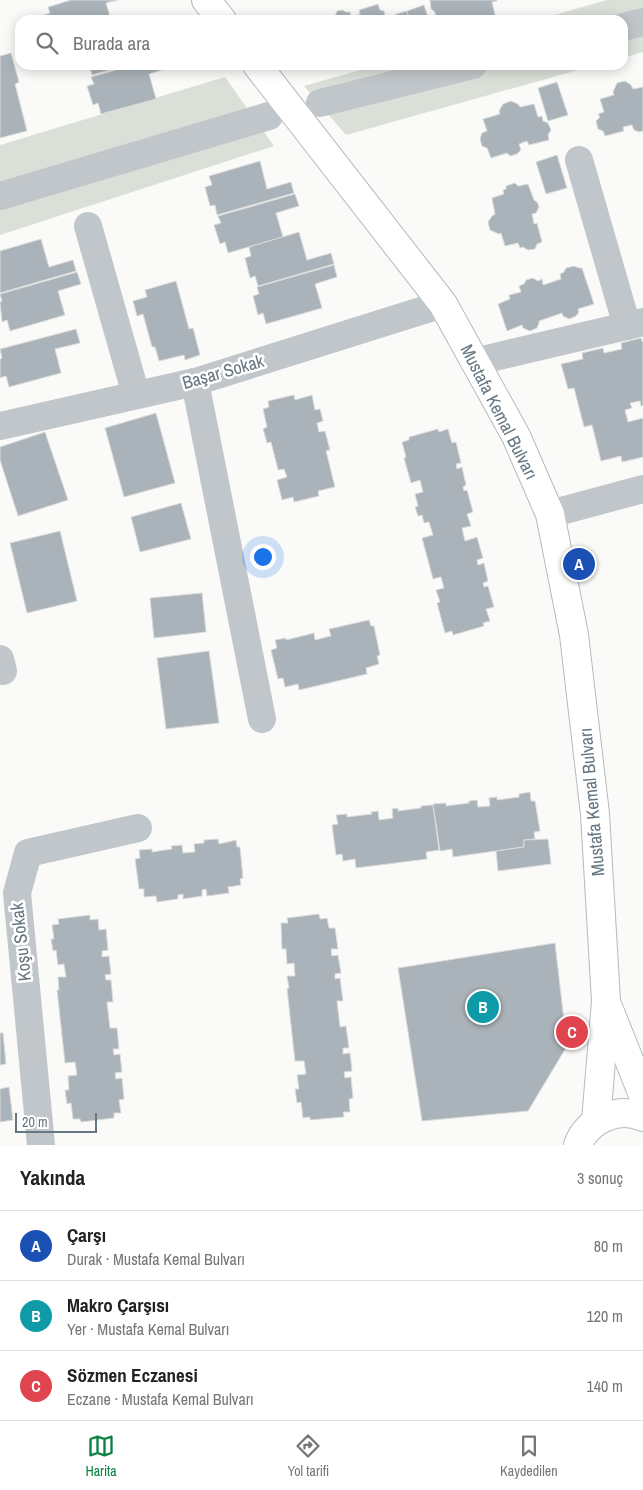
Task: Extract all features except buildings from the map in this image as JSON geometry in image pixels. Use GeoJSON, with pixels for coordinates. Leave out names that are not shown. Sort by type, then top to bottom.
{"type":"FeatureCollection","features":[{"type":"Feature","properties":{"kind":"main road"},"geometry":{"type":"LineString","coordinates":[[206,0],[218,15]]}},
{"type":"Feature","properties":{"kind":"main road","name":"Mustafa Kemal Bulvarı"},"geometry":{"type":"LineString","coordinates":[[261,70],[443,304],[516,436],[550,514],[574,635],[596,814],[606,1001]]}},
{"type":"Feature","properties":{"kind":"main road"},"geometry":{"type":"LineString","coordinates":[[606,1001],[643,1095]]}},
{"type":"Feature","properties":{"kind":"main road"},"geometry":{"type":"LineString","coordinates":[[596,1121],[606,1001]]}},
{"type":"Feature","properties":{"kind":"main road"},"geometry":{"type":"LineString","coordinates":[[578,1145],[580,1138],[596,1121],[610,1114],[625,1113],[643,1117]]}},
{"type":"Feature","properties":{"kind":"street"},"geometry":{"type":"LineString","coordinates":[[628,26],[643,22]]}},
{"type":"Feature","properties":{"kind":"street"},"geometry":{"type":"LineString","coordinates":[[320,103],[452,70]]}},
{"type":"Feature","properties":{"kind":"street"},"geometry":{"type":"LineString","coordinates":[[0,196],[269,116]]}},
{"type":"Feature","properties":{"kind":"street"},"geometry":{"type":"LineString","coordinates":[[474,362],[635,324],[579,160]]}},
{"type":"Feature","properties":{"kind":"street"},"geometry":{"type":"LineString","coordinates":[[88,226],[136,395]]}},
{"type":"Feature","properties":{"kind":"street","name":"Başar Sokak"},"geometry":{"type":"LineString","coordinates":[[0,426],[194,382],[443,304]]}},
{"type":"Feature","properties":{"kind":"street"},"geometry":{"type":"LineString","coordinates":[[194,382],[262,719]]}},
{"type":"Feature","properties":{"kind":"street"},"geometry":{"type":"LineString","coordinates":[[550,514],[643,488]]}},
{"type":"Feature","properties":{"kind":"street","name":"Koşu Sokak"},"geometry":{"type":"LineString","coordinates":[[41,1145],[17,893],[28,853],[138,828]]}},
{"type":"Feature","properties":{"kind":"shaded area"},"geometry":{"type":"Polygon","coordinates":[[[607,0],[643,0],[643,52],[628,56],[628,15],[554,15],[607,0]]]}},
{"type":"Feature","properties":{"kind":"shaded area"},"geometry":{"type":"Polygon","coordinates":[[[360,70],[578,70],[346,135],[304,86],[360,70]]]}},
{"type":"Feature","properties":{"kind":"shaded area"},"geometry":{"type":"Polygon","coordinates":[[[225,77],[274,146],[0,235],[0,145],[225,77]]]}},
{"type":"Feature","properties":{"kind":"place","name":"Çarşı"},"geometry":{"type":"Point","coordinates":[579,564]}},
{"type":"Feature","properties":{"kind":"place","name":"Makro Çarşısı"},"geometry":{"type":"Point","coordinates":[483,1007]}},
{"type":"Feature","properties":{"kind":"place","name":"Sözmen Eczanesi"},"geometry":{"type":"Point","coordinates":[572,1032]}}]}
